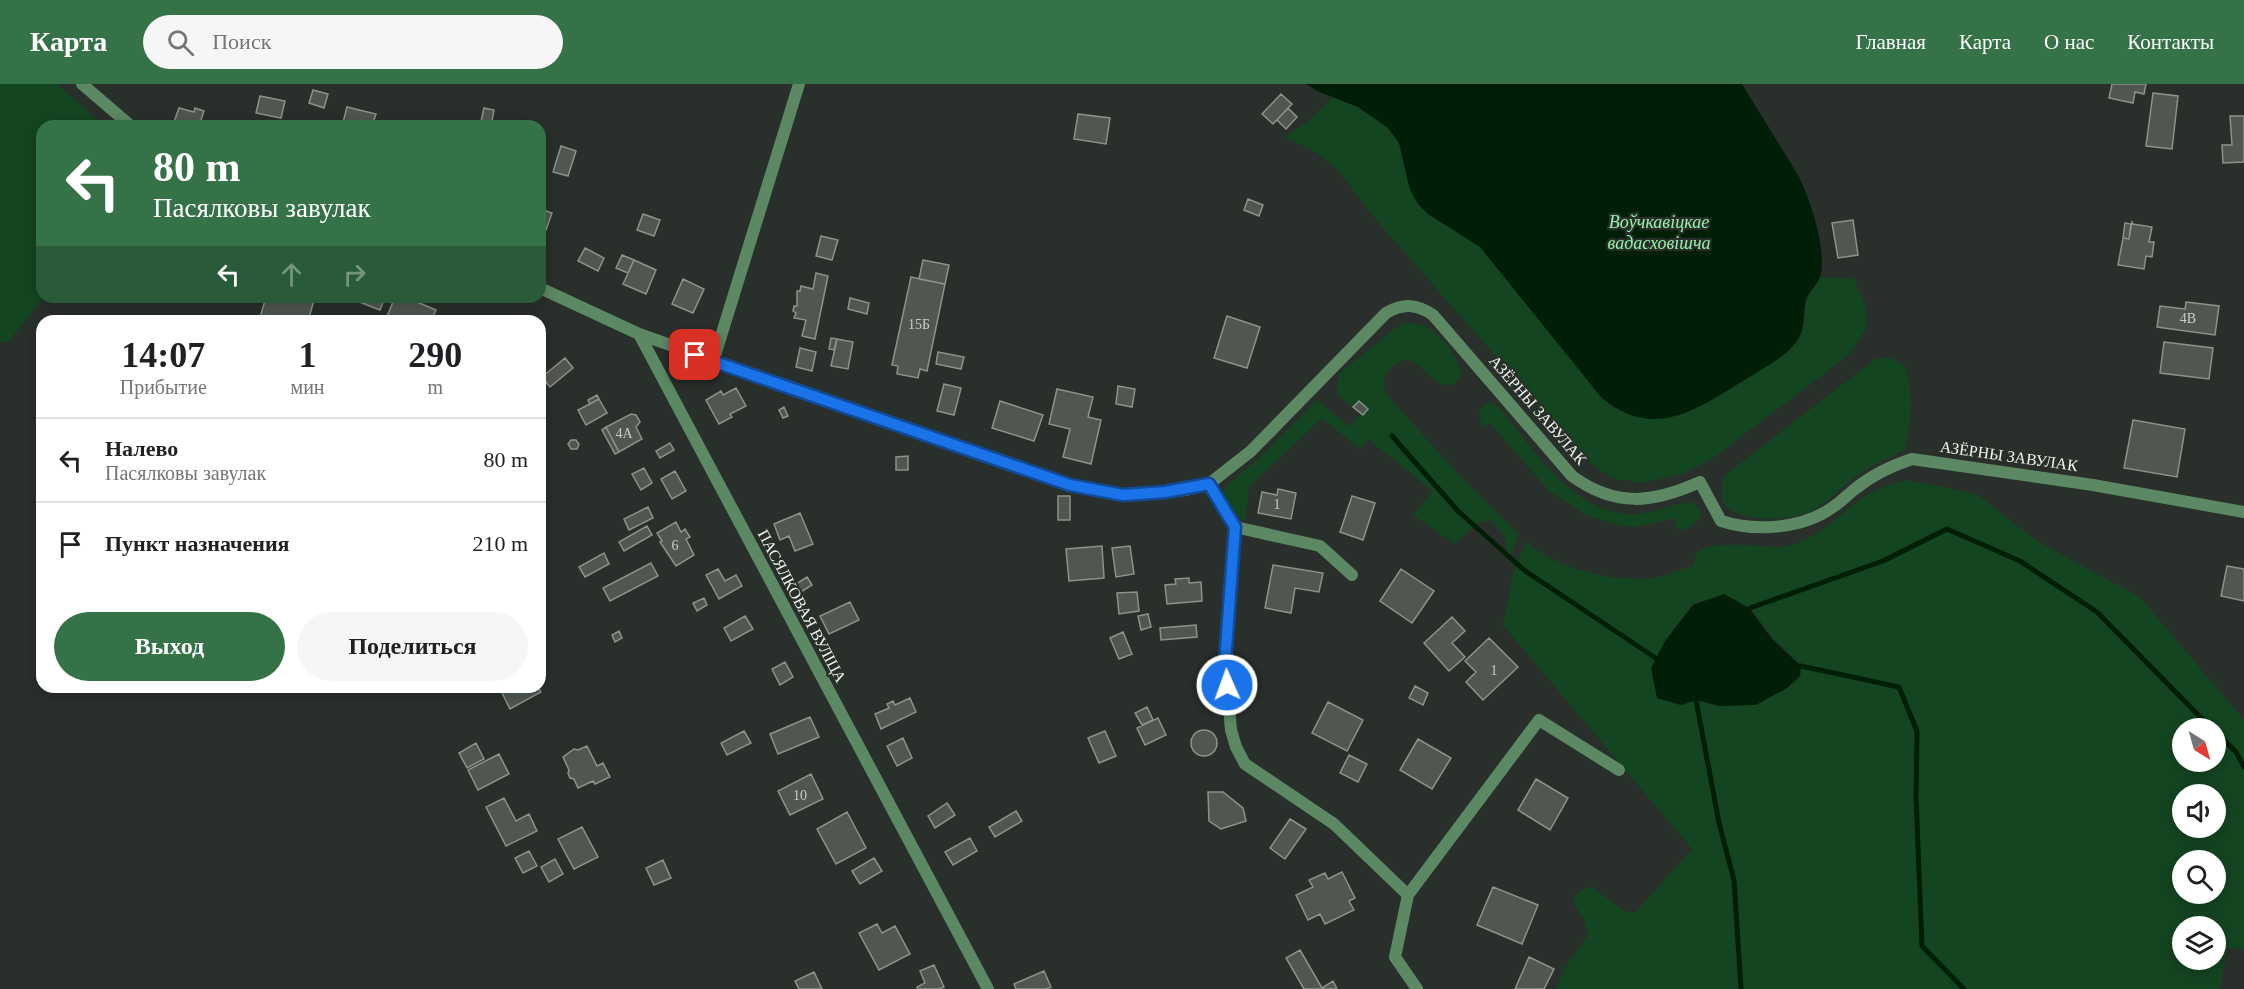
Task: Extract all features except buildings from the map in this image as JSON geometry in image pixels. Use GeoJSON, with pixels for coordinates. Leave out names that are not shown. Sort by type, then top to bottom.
{"type":"FeatureCollection","features":[{"type":"Feature","properties":{"kind":"street"},"geometry":{"type":"LineString","coordinates":[[82,84],[123,120]]}},
{"type":"Feature","properties":{"kind":"street"},"geometry":{"type":"LineString","coordinates":[[713,362],[799,84]]}},
{"type":"Feature","properties":{"kind":"street"},"geometry":{"type":"LineString","coordinates":[[546,291],[639,334],[713,362],[1070,485],[1123,495],[1165,492],[1209,484],[1235,527],[1225,662],[1231,730],[1236,747],[1245,764],[1334,824],[1408,895]]}},
{"type":"Feature","properties":{"kind":"street","name":"АЗЁРНЫ ЗАВУЛАК"},"geometry":{"type":"LineString","coordinates":[[1209,484],[1251,451],[1386,313],[1396,307],[1410,305],[1423,308],[1433,315],[1572,476],[1599,493],[1613,497],[1642,500],[1671,494],[1700,482],[1721,520],[1736,525],[1766,527],[1785,525],[1812,518],[1832,508],[1867,480],[1896,464],[1912,459],[2060,480],[2244,512]]}},
{"type":"Feature","properties":{"kind":"street","name":"ПАСЯЛКОВАЯ ВУЛІЦА"},"geometry":{"type":"LineString","coordinates":[[639,334],[987,989]]}},
{"type":"Feature","properties":{"kind":"street"},"geometry":{"type":"LineString","coordinates":[[1235,527],[1320,546],[1352,575]]}},
{"type":"Feature","properties":{"kind":"street"},"geometry":{"type":"LineString","coordinates":[[1417,989],[1395,957],[1408,895],[1539,720],[1619,770]]}},
{"type":"Feature","properties":{"kind":"shaded area"},"geometry":{"type":"Polygon","coordinates":[[[0,84],[57,84],[98,120],[36,120],[36,303],[40,303],[8,342],[0,342],[0,84]]]}},
{"type":"Feature","properties":{"kind":"shaded area"},"geometry":{"type":"Polygon","coordinates":[[[1333,97],[1358,107],[1388,128],[1399,143],[1406,175],[1418,204],[1428,214],[1480,247],[1601,397],[1612,407],[1652,419],[1703,405],[1772,362],[1797,340],[1803,330],[1806,298],[1819,278],[1853,278],[1866,306],[1867,326],[1851,353],[1712,459],[1683,474],[1642,483],[1612,478],[1586,460],[1563,437],[1488,347],[1377,221],[1338,170],[1313,150],[1285,138],[1308,122],[1333,97]]]}},
{"type":"Feature","properties":{"kind":"shaded area"},"geometry":{"type":"Polygon","coordinates":[[[1402,323],[1422,325],[1435,332],[1455,357],[1460,374],[1457,381],[1448,385],[1441,384],[1412,361],[1403,360],[1394,365],[1384,377],[1384,388],[1388,396],[1460,476],[1519,534],[1509,558],[1504,537],[1492,520],[1476,524],[1455,544],[1413,515],[1433,491],[1368,439],[1360,449],[1322,418],[1249,487],[1245,522],[1224,503],[1222,496],[1225,487],[1259,458],[1317,400],[1350,427],[1361,413],[1363,415],[1368,409],[1359,401],[1353,407],[1340,396],[1337,384],[1341,372],[1402,323]]]}},
{"type":"Feature","properties":{"kind":"shaded area"},"geometry":{"type":"Polygon","coordinates":[[[1877,358],[1891,358],[1905,366],[1911,408],[1905,450],[1869,468],[1817,508],[1808,512],[1788,517],[1766,518],[1745,516],[1730,510],[1722,497],[1725,475],[1877,358]]]}},
{"type":"Feature","properties":{"kind":"shaded area"},"geometry":{"type":"Polygon","coordinates":[[[1491,402],[1500,408],[1557,477],[1574,492],[1592,503],[1611,511],[1633,514],[1692,502],[1701,512],[1701,518],[1686,530],[1676,528],[1675,518],[1637,527],[1617,525],[1586,515],[1549,491],[1490,423],[1484,427],[1480,419],[1480,412],[1483,406],[1491,402]]]}},
{"type":"Feature","properties":{"kind":"shaded area"},"geometry":{"type":"Polygon","coordinates":[[[1907,480],[1977,494],[2037,541],[2140,597],[2244,720],[2244,949],[2227,948],[2226,954],[2226,916],[2172,916],[2172,970],[2223,970],[2220,989],[1556,989],[1564,969],[1588,935],[1584,919],[1574,904],[1575,896],[1585,888],[1592,887],[1624,911],[1636,912],[1692,849],[1503,625],[1513,574],[1526,541],[1553,559],[1586,572],[1621,578],[1654,578],[1694,565],[1696,555],[1704,549],[1716,546],[1783,547],[1795,544],[1825,528],[1866,495],[1907,480]],[[1724,594],[1693,604],[1665,641],[1651,668],[1657,698],[1680,705],[1696,700],[1719,706],[1755,705],[1787,688],[1800,676],[1801,665],[1774,639],[1750,608],[1724,594]]]}},
{"type":"Feature","properties":{"kind":"water","name":"Воўчкавіцкае вадасховішча"},"geometry":{"type":"Polygon","coordinates":[[[1306,84],[1742,84],[1798,175],[1817,225],[1822,266],[1819,280],[1806,301],[1800,336],[1786,353],[1773,362],[1693,410],[1657,419],[1639,417],[1620,410],[1601,397],[1480,247],[1428,214],[1418,204],[1410,190],[1399,143],[1388,128],[1358,107],[1317,91],[1306,84]]]}},
{"type":"Feature","properties":{"kind":"water"},"geometry":{"type":"Polygon","coordinates":[[[1724,594],[1749,608],[1772,639],[1801,666],[1800,676],[1787,688],[1756,705],[1719,706],[1696,700],[1681,705],[1657,698],[1651,668],[1665,641],[1693,605],[1724,594]]]}},
{"type":"Feature","properties":{"kind":"waterway"},"geometry":{"type":"LineString","coordinates":[[1392,436],[1458,511],[1524,570],[1660,661]]}},
{"type":"Feature","properties":{"kind":"waterway"},"geometry":{"type":"LineString","coordinates":[[1745,613],[1750,608],[1883,561],[1947,529],[2020,561],[2097,612],[2201,718]]}},
{"type":"Feature","properties":{"kind":"waterway"},"geometry":{"type":"LineString","coordinates":[[1794,667],[1801,666],[1899,687],[1917,731],[1916,798],[1922,946],[1964,989]]}},
{"type":"Feature","properties":{"kind":"waterway"},"geometry":{"type":"LineString","coordinates":[[1693,696],[1696,700],[1719,823],[1734,880],[1741,989]]}},
{"type":"Feature","properties":{"kind":"waterway"},"geometry":{"type":"LineString","coordinates":[[2226,742],[2236,752],[2244,767]]}},
{"type":"Feature","properties":{"kind":"route"},"geometry":{"type":"LineString","coordinates":[[695,355],[1070,485],[1123,495],[1142,495],[1209,484],[1235,527],[1225,662],[1227,685]]}}]}
